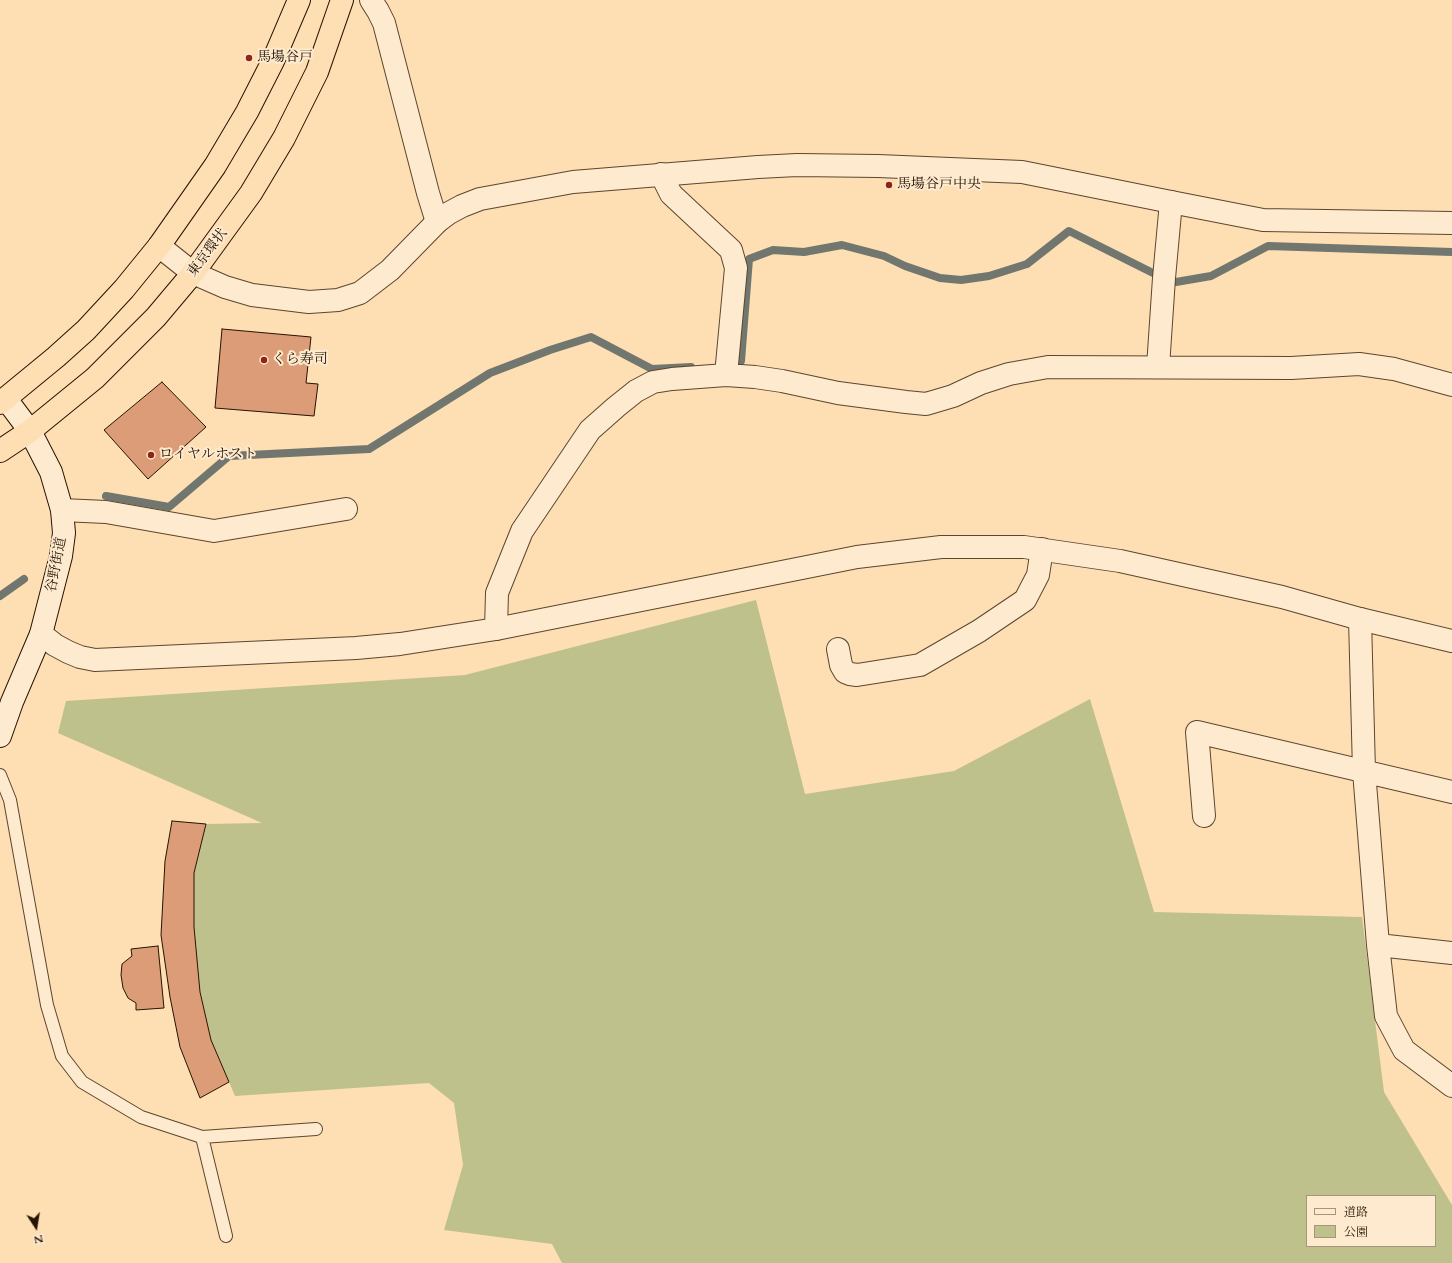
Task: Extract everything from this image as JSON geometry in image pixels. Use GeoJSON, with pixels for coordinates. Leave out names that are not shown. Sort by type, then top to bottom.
{"type":"FeatureCollection","features":[{"type":"Feature","properties":{"kind":"highway"},"geometry":{"type":"LineString","coordinates":[[3,401],[86,330],[159,246],[215,166],[243,119],[273,61],[299,0]]}},
{"type":"Feature","properties":{"kind":"highway","name":"東京環状"},"geometry":{"type":"LineString","coordinates":[[0,451],[30,431],[115,359],[156,317],[193,273],[222,235],[251,193],[284,138],[317,72],[342,0]]}},
{"type":"Feature","properties":{"kind":"street"},"geometry":{"type":"LineString","coordinates":[[371,0],[384,23],[428,193],[438,222]]}},
{"type":"Feature","properties":{"kind":"street"},"geometry":{"type":"LineString","coordinates":[[159,246],[193,273],[225,287],[252,295],[309,302],[338,300],[360,293],[390,270],[449,213],[480,199],[499,194],[573,182],[661,174],[797,165],[878,166],[1022,172],[1090,184],[1171,202],[1264,220],[1452,223]]}},
{"type":"Feature","properties":{"kind":"street"},"geometry":{"type":"LineString","coordinates":[[661,174],[671,194],[731,250],[736,268],[726,375]]}},
{"type":"Feature","properties":{"kind":"street"},"geometry":{"type":"LineString","coordinates":[[1158,367],[1171,202]]}},
{"type":"Feature","properties":{"kind":"street"},"geometry":{"type":"LineString","coordinates":[[496,630],[497,593],[522,531],[590,430],[631,395],[653,382],[726,375],[755,377],[838,393],[926,404],[953,396],[980,383],[1009,374],[1048,367],[1291,368],[1359,364],[1394,369],[1452,385]]}},
{"type":"Feature","properties":{"kind":"street","name":"谷野街道"},"geometry":{"type":"LineString","coordinates":[[0,736],[12,702],[41,634],[63,547],[64,533],[62,510],[51,472],[30,431],[3,401]]}},
{"type":"Feature","properties":{"kind":"street"},"geometry":{"type":"LineString","coordinates":[[62,510],[106,512],[214,531],[346,509]]}},
{"type":"Feature","properties":{"kind":"street"},"geometry":{"type":"LineString","coordinates":[[41,634],[68,652],[80,657],[95,660],[356,648],[400,644],[496,630],[857,557],[940,547],[1024,547],[1120,561],[1282,597],[1360,619],[1452,641]]}},
{"type":"Feature","properties":{"kind":"street"},"geometry":{"type":"LineString","coordinates":[[838,648],[841,665],[844,672],[850,674],[857,675],[920,665],[979,631],[1025,600],[1038,575],[1042,549]]}},
{"type":"Feature","properties":{"kind":"street"},"geometry":{"type":"LineString","coordinates":[[1360,619],[1364,771],[1378,945],[1386,1016],[1404,1050],[1452,1086]]}},
{"type":"Feature","properties":{"kind":"street"},"geometry":{"type":"LineString","coordinates":[[1204,816],[1197,732],[1452,792]]}},
{"type":"Feature","properties":{"kind":"street"},"geometry":{"type":"LineString","coordinates":[[1378,945],[1452,953]]}},
{"type":"Feature","properties":{"kind":"lane"},"geometry":{"type":"LineString","coordinates":[[0,774],[10,800],[47,1005],[62,1056],[82,1082],[140,1117],[202,1138],[316,1129]]}},
{"type":"Feature","properties":{"kind":"lane"},"geometry":{"type":"LineString","coordinates":[[202,1138],[226,1236]]}},
{"type":"Feature","properties":{"kind":"green space"},"geometry":{"type":"Polygon","coordinates":[[[756,600],[805,794],[954,771],[1090,699],[1154,912],[1362,917],[1384,1092],[1452,1205],[1452,1263],[562,1263],[552,1244],[444,1230],[463,1165],[454,1103],[429,1083],[235,1096],[211,1040],[200,992],[194,927],[194,873],[206,824],[262,823],[58,733],[66,701],[465,675],[756,600]]]}},
{"type":"Feature","properties":{"kind":"building","name":"くら寿司"},"geometry":{"type":"Polygon","coordinates":[[[222,329],[311,337],[306,383],[318,384],[314,416],[215,408],[222,329]]]}},
{"type":"Feature","properties":{"kind":"building","name":"ロイヤルホスト"},"geometry":{"type":"Polygon","coordinates":[[[162,382],[206,427],[148,479],[104,430],[162,382]]]}},
{"type":"Feature","properties":{"kind":"building"},"geometry":{"type":"Polygon","coordinates":[[[172,821],[206,824],[194,873],[194,927],[200,992],[211,1040],[229,1082],[200,1098],[180,1047],[170,997],[161,935],[165,861],[172,821]]]}},
{"type":"Feature","properties":{"kind":"building"},"geometry":{"type":"Polygon","coordinates":[[[158,946],[164,1008],[136,1010],[136,1003],[128,998],[123,988],[121,975],[122,964],[132,956],[131,949],[158,946]]]}},
{"type":"Feature","properties":{"kind":"waterway"},"geometry":{"type":"LineString","coordinates":[[741,361],[749,259],[773,250],[804,252],[842,245],[884,256],[905,266],[940,278],[961,280],[989,276],[1027,264],[1069,231],[1155,274]]}},
{"type":"Feature","properties":{"kind":"waterway"},"geometry":{"type":"LineString","coordinates":[[1176,282],[1211,276],[1268,246],[1452,252]]}},
{"type":"Feature","properties":{"kind":"waterway"},"geometry":{"type":"LineString","coordinates":[[106,496],[169,507],[229,456],[369,449],[490,373],[550,350],[591,337],[652,369],[691,367]]}},
{"type":"Feature","properties":{"kind":"waterway"},"geometry":{"type":"LineString","coordinates":[[0,596],[24,579]]}},
{"type":"Feature","properties":{"kind":"place","name":"馬場谷戸"},"geometry":{"type":"Point","coordinates":[249,58]}},
{"type":"Feature","properties":{"kind":"place","name":"馬場谷戸中央"},"geometry":{"type":"Point","coordinates":[889,185]}},
{"type":"Feature","properties":{"kind":"place","name":"くら寿司"},"geometry":{"type":"Point","coordinates":[264,360]}},
{"type":"Feature","properties":{"kind":"place","name":"ロイヤルホスト"},"geometry":{"type":"Point","coordinates":[151,455]}}]}
